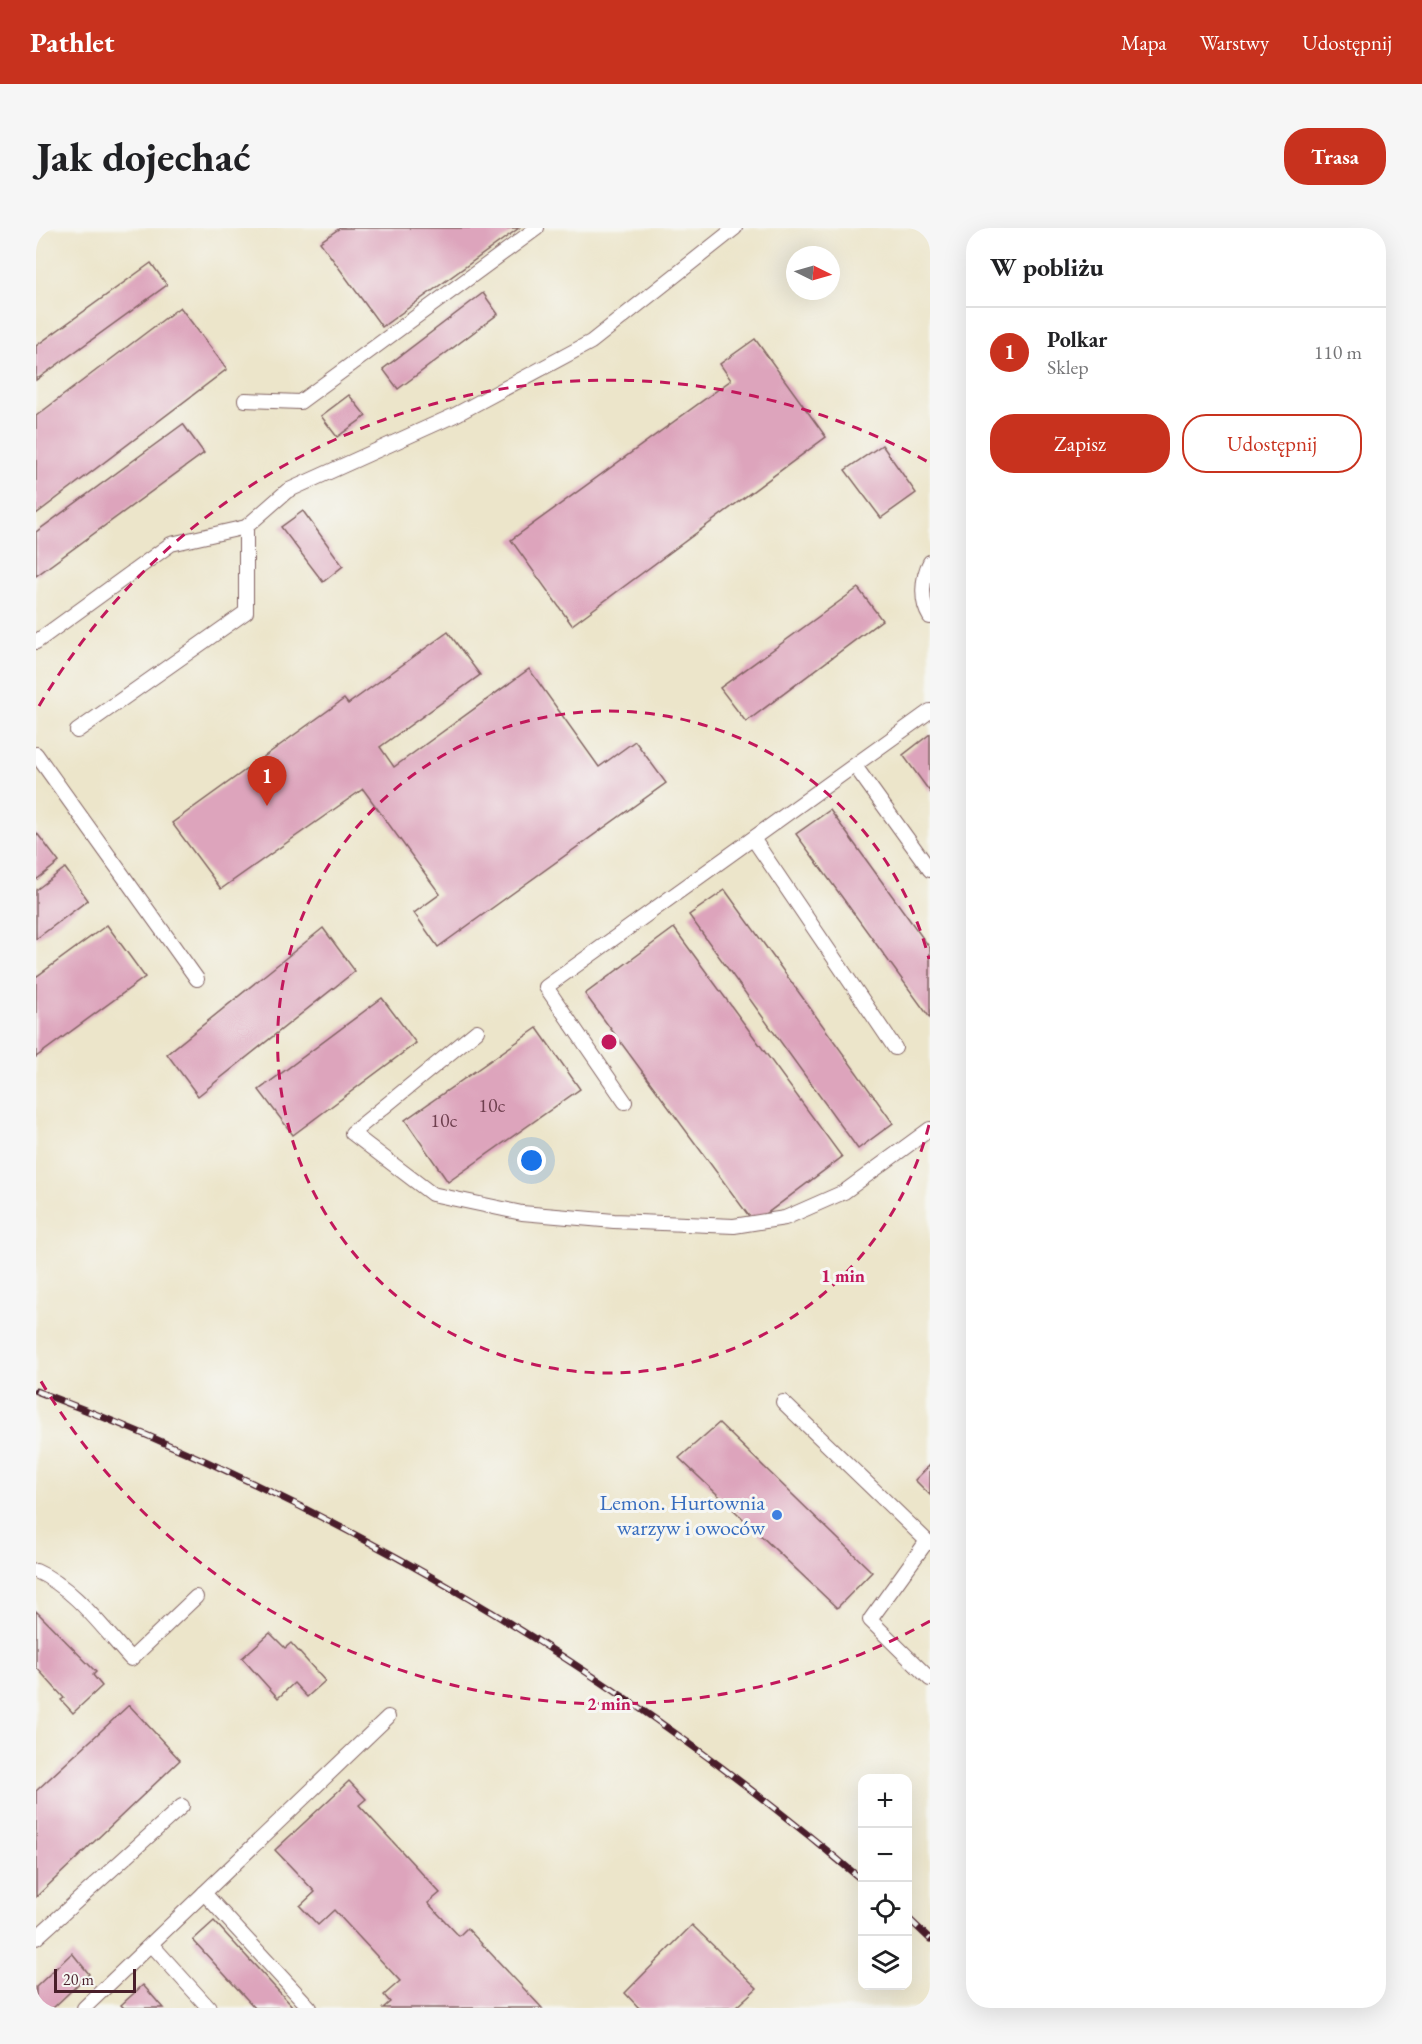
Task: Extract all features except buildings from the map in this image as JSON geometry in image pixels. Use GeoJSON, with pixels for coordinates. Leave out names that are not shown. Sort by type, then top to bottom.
{"type":"FeatureCollection","features":[{"type":"Feature","properties":{"kind":"lane"},"geometry":{"type":"LineString","coordinates":[[245,400],[300,402],[537,228]]}},
{"type":"Feature","properties":{"kind":"lane"},"geometry":{"type":"LineString","coordinates":[[36,642],[171,544],[246,527],[287,491],[455,415],[591,342],[735,228]]}},
{"type":"Feature","properties":{"kind":"lane"},"geometry":{"type":"LineString","coordinates":[[77,731],[246,612],[246,527]]}},
{"type":"Feature","properties":{"kind":"lane"},"geometry":{"type":"LineString","coordinates":[[930,562],[924,575],[925,610],[930,617]]}},
{"type":"Feature","properties":{"kind":"lane"},"geometry":{"type":"LineString","coordinates":[[625,1102],[546,987],[754,840],[930,711]]}},
{"type":"Feature","properties":{"kind":"lane"},"geometry":{"type":"LineString","coordinates":[[36,754],[197,978]]}},
{"type":"Feature","properties":{"kind":"lane"},"geometry":{"type":"LineString","coordinates":[[855,766],[930,870]]}},
{"type":"Feature","properties":{"kind":"lane"},"geometry":{"type":"LineString","coordinates":[[754,840],[895,1048]]}},
{"type":"Feature","properties":{"kind":"lane"},"geometry":{"type":"LineString","coordinates":[[477,1031],[352,1133],[432,1194],[522,1213],[614,1221],[734,1226],[785,1218],[844,1192],[930,1129]]}},
{"type":"Feature","properties":{"kind":"lane"},"geometry":{"type":"LineString","coordinates":[[783,1402],[929,1542],[870,1620],[930,1679]]}},
{"type":"Feature","properties":{"kind":"lane"},"geometry":{"type":"LineString","coordinates":[[36,1571],[53,1578],[131,1659],[196,1598]]}},
{"type":"Feature","properties":{"kind":"lane"},"geometry":{"type":"LineString","coordinates":[[89,2006],[388,1717]]}},
{"type":"Feature","properties":{"kind":"lane"},"geometry":{"type":"LineString","coordinates":[[36,1938],[182,1806]]}},
{"type":"Feature","properties":{"kind":"lane"},"geometry":{"type":"LineString","coordinates":[[204,1893],[310,2008]]}},
{"type":"Feature","properties":{"kind":"lane"},"geometry":{"type":"LineString","coordinates":[[151,1944],[208,2008]]}},
{"type":"Feature","properties":{"kind":"railway"},"geometry":{"type":"LineString","coordinates":[[36,1391],[148,1436],[257,1485],[365,1540],[470,1600],[573,1663],[673,1732],[769,1804],[858,1877]]}},
{"type":"Feature","properties":{"kind":"railway"},"geometry":{"type":"LineString","coordinates":[[912,1922],[930,1939]]}},
{"type":"Feature","properties":{"kind":"place","name":"Polkar"},"geometry":{"type":"Point","coordinates":[267,806]}},
{"type":"Feature","properties":{"kind":"place","name":"Lemon. Hurtownia warzyw i owoców"},"geometry":{"type":"Point","coordinates":[777,1515]}}]}
